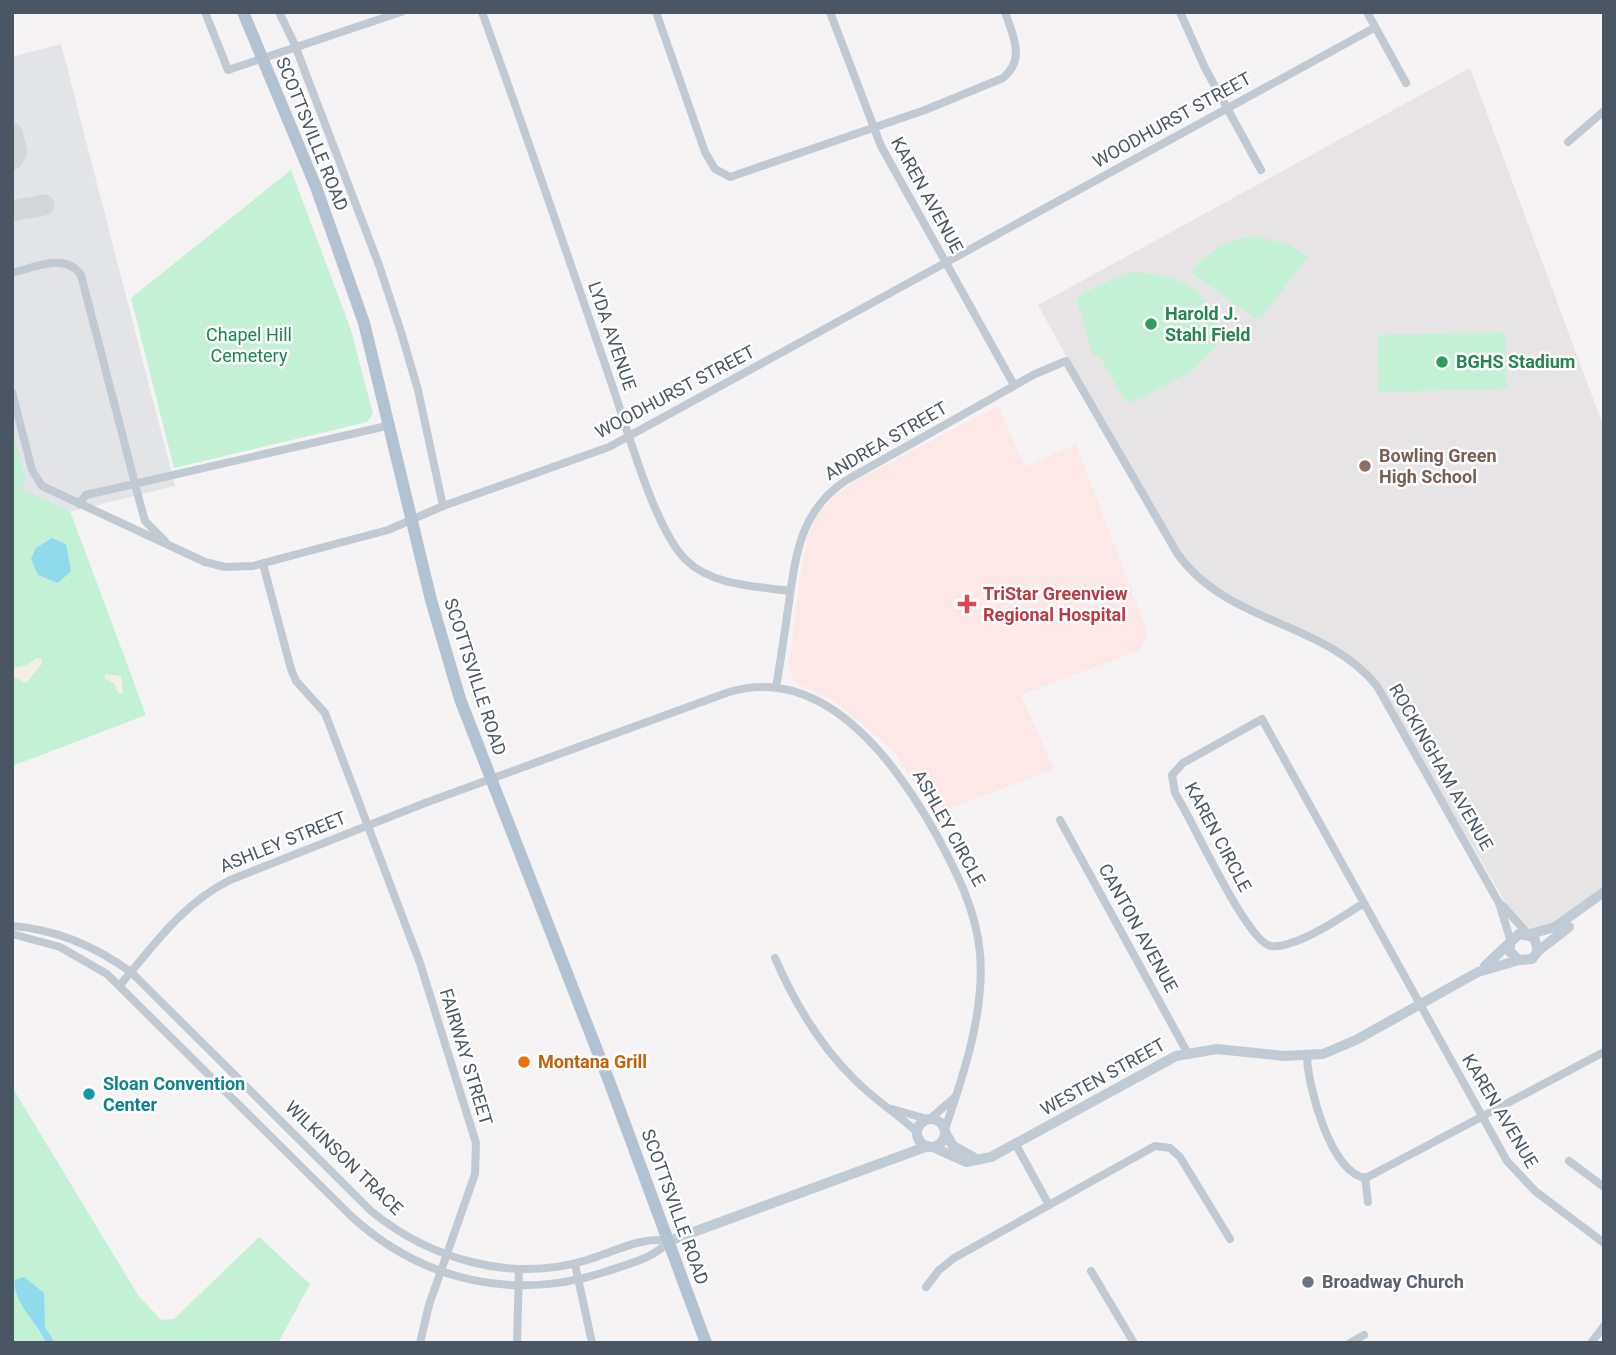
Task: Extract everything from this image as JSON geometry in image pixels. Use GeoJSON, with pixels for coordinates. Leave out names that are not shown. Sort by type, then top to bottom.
{"type":"FeatureCollection","features":[{"type":"Feature","properties":{"kind":"main road","name":"SCOTTSVILLE ROAD"},"geometry":{"type":"LineString","coordinates":[[243,12],[345,265],[370,343],[446,656],[706,1343]]}},
{"type":"Feature","properties":{"kind":"street"},"geometry":{"type":"LineString","coordinates":[[205,12],[228,70],[401,12]]}},
{"type":"Feature","properties":{"kind":"street"},"geometry":{"type":"LineString","coordinates":[[279,12],[296,49],[379,265],[418,390],[443,506]]}},
{"type":"Feature","properties":{"kind":"street","name":"LYDA AVENUE"},"geometry":{"type":"LineString","coordinates":[[482,12],[630,438],[664,528],[687,561],[707,575],[725,581],[790,591]]}},
{"type":"Feature","properties":{"kind":"street"},"geometry":{"type":"LineString","coordinates":[[656,12],[705,152],[715,169],[727,176],[737,177],[984,87],[1007,75],[1016,60],[1017,52],[1005,12]]}},
{"type":"Feature","properties":{"kind":"street","name":"KAREN AVENUE"},"geometry":{"type":"LineString","coordinates":[[830,12],[873,128],[1014,385]]}},
{"type":"Feature","properties":{"kind":"street"},"geometry":{"type":"LineString","coordinates":[[1181,12],[1261,170]]}},
{"type":"Feature","properties":{"kind":"street"},"geometry":{"type":"LineString","coordinates":[[1367,12],[1406,83]]}},
{"type":"Feature","properties":{"kind":"street","name":"WOODHURST STREET"},"geometry":{"type":"LineString","coordinates":[[12,392],[35,478],[46,488],[175,549],[225,567],[262,564],[388,530],[443,506],[630,438],[945,262],[1374,28]]}},
{"type":"Feature","properties":{"kind":"street"},"geometry":{"type":"LineString","coordinates":[[1568,142],[1604,111]]}},
{"type":"Feature","properties":{"kind":"street"},"geometry":{"type":"LineString","coordinates":[[12,273],[60,261],[76,267],[81,275],[145,521],[175,549]]}},
{"type":"Feature","properties":{"kind":"street","name":"ANDREA STREET"},"geometry":{"type":"LineString","coordinates":[[776,687],[800,536],[808,518],[828,494],[855,475],[1014,385],[1066,361]]}},
{"type":"Feature","properties":{"kind":"street","name":"ROCKINGHAM AVENUE"},"geometry":{"type":"LineString","coordinates":[[1066,361],[1177,553],[1192,574],[1232,603],[1350,660],[1377,686],[1499,903],[1510,943]]}},
{"type":"Feature","properties":{"kind":"street"},"geometry":{"type":"LineString","coordinates":[[79,504],[86,495],[390,425]]}},
{"type":"Feature","properties":{"kind":"street","name":"FAIRWAY STREET"},"geometry":{"type":"LineString","coordinates":[[262,564],[295,679],[325,713],[420,963],[476,1143],[475,1174],[446,1255],[420,1343]]}},
{"type":"Feature","properties":{"kind":"street","name":"ASHLEY CIRCLE"},"geometry":{"type":"LineString","coordinates":[[491,779],[729,692],[752,687],[776,687],[812,698],[860,732],[887,758],[922,810],[968,900],[978,937],[981,984],[965,1064],[945,1130]]}},
{"type":"Feature","properties":{"kind":"street","name":"KAREN CIRCLE"},"geometry":{"type":"LineString","coordinates":[[1364,903],[1299,939],[1275,946],[1263,943],[1243,920],[1175,793],[1172,775],[1183,763],[1262,719],[1364,903],[1419,1005]]}},
{"type":"Feature","properties":{"kind":"street","name":"ASHLEY STREET"},"geometry":{"type":"LineString","coordinates":[[120,985],[170,924],[204,895],[258,868],[491,779]]}},
{"type":"Feature","properties":{"kind":"street","name":"CANTON AVENUE"},"geometry":{"type":"LineString","coordinates":[[1060,820],[1187,1052]]}},
{"type":"Feature","properties":{"kind":"street"},"geometry":{"type":"LineString","coordinates":[[1604,892],[1555,927],[1516,935],[1510,943],[1512,956],[1528,961],[1604,901]]}},
{"type":"Feature","properties":{"kind":"street","name":"ROCKINGHAM AVENUE"},"geometry":{"type":"LineString","coordinates":[[1499,903],[1529,934]]}},
{"type":"Feature","properties":{"kind":"street","name":"WILKINSON TRACE"},"geometry":{"type":"LineString","coordinates":[[12,926],[71,939],[101,953],[131,972],[372,1211],[407,1236],[446,1255],[484,1265],[519,1269],[575,1264],[651,1238],[669,1241]]}},
{"type":"Feature","properties":{"kind":"street","name":"WILKINSON TRACE"},"geometry":{"type":"LineString","coordinates":[[12,934],[72,953],[120,985],[362,1226],[396,1250],[441,1272],[478,1282],[520,1287],[578,1281],[658,1254],[669,1241]]}},
{"type":"Feature","properties":{"kind":"street"},"geometry":{"type":"LineString","coordinates":[[1529,934],[1537,941],[1538,951]]}},
{"type":"Feature","properties":{"kind":"street","name":"WESTEN STREET"},"geometry":{"type":"LineString","coordinates":[[1478,972],[1510,943]]}},
{"type":"Feature","properties":{"kind":"street"},"geometry":{"type":"LineString","coordinates":[[775,958],[790,992],[826,1048],[857,1082],[892,1109],[917,1133],[919,1141],[966,1162],[983,1160]]}},
{"type":"Feature","properties":{"kind":"street","name":"WESTEN STREET"},"geometry":{"type":"LineString","coordinates":[[983,1160],[1016,1145],[1144,1072],[1187,1052],[1217,1049],[1307,1056],[1334,1051],[1478,972],[1518,960]]}},
{"type":"Feature","properties":{"kind":"street","name":"KAREN AVENUE"},"geometry":{"type":"LineString","coordinates":[[1419,1005],[1519,1178],[1604,1243]]}},
{"type":"Feature","properties":{"kind":"street"},"geometry":{"type":"LineString","coordinates":[[1307,1056],[1309,1083],[1321,1121],[1346,1165],[1356,1175],[1365,1177],[1388,1168],[1604,1052]]}},
{"type":"Feature","properties":{"kind":"street"},"geometry":{"type":"LineString","coordinates":[[893,1160],[917,1133],[920,1124],[954,1098]]}},
{"type":"Feature","properties":{"kind":"street"},"geometry":{"type":"LineString","coordinates":[[892,1109],[940,1122],[959,1151],[983,1160]]}},
{"type":"Feature","properties":{"kind":"street"},"geometry":{"type":"LineString","coordinates":[[669,1241],[941,1143],[945,1130]]}},
{"type":"Feature","properties":{"kind":"street"},"geometry":{"type":"LineString","coordinates":[[1016,1145],[1049,1205]]}},
{"type":"Feature","properties":{"kind":"street"},"geometry":{"type":"LineString","coordinates":[[926,1287],[939,1270],[954,1258],[1130,1158],[1163,1146],[1173,1149],[1180,1157],[1230,1239]]}},
{"type":"Feature","properties":{"kind":"street"},"geometry":{"type":"LineString","coordinates":[[1569,1161],[1604,1187]]}},
{"type":"Feature","properties":{"kind":"street"},"geometry":{"type":"LineString","coordinates":[[1365,1177],[1368,1202]]}},
{"type":"Feature","properties":{"kind":"street"},"geometry":{"type":"LineString","coordinates":[[575,1264],[592,1343]]}},
{"type":"Feature","properties":{"kind":"street"},"geometry":{"type":"LineString","coordinates":[[517,1343],[519,1269]]}},
{"type":"Feature","properties":{"kind":"street"},"geometry":{"type":"LineString","coordinates":[[1091,1271],[1133,1343]]}},
{"type":"Feature","properties":{"kind":"street"},"geometry":{"type":"LineString","coordinates":[[1591,1343],[1604,1326]]}},
{"type":"Feature","properties":{"kind":"street"},"geometry":{"type":"LineString","coordinates":[[1350,1343],[1364,1335]]}},
{"type":"Feature","properties":{"kind":"shaded area"},"geometry":{"type":"Polygon","coordinates":[[[61,44],[175,486],[12,526],[12,57],[61,44]]]}},
{"type":"Feature","properties":{"kind":"shaded area","name":"Bowling Green High School"},"geometry":{"type":"Polygon","coordinates":[[[1470,68],[1604,428],[1604,890],[1543,931],[1526,930],[1512,913],[1380,690],[1359,667],[1202,583],[1148,504],[1038,305],[1470,68]]]}},
{"type":"Feature","properties":{"kind":"shaded area","name":"TriStar Greenview Regional Hospital"},"geometry":{"type":"Polygon","coordinates":[[[998,406],[1025,467],[1076,444],[1148,634],[1140,650],[1021,695],[1054,769],[934,814],[894,751],[834,701],[801,686],[792,677],[789,664],[801,574],[808,535],[816,518],[834,496],[857,480],[998,406]]]}},
{"type":"Feature","properties":{"kind":"green space","name":"Chapel Hill Cemetery"},"geometry":{"type":"Polygon","coordinates":[[[291,170],[351,330],[373,414],[367,422],[174,468],[131,298],[291,170]]]}},
{"type":"Feature","properties":{"kind":"green space"},"geometry":{"type":"Polygon","coordinates":[[[1257,236],[1290,245],[1308,257],[1261,318],[1254,318],[1191,272],[1220,247],[1257,236]]]}},
{"type":"Feature","properties":{"kind":"green space","name":"Harold J. Stahl Field"},"geometry":{"type":"Polygon","coordinates":[[[1134,272],[1169,278],[1193,288],[1209,307],[1223,340],[1190,372],[1133,402],[1125,400],[1100,358],[1093,354],[1076,298],[1116,277],[1134,272]]]}},
{"type":"Feature","properties":{"kind":"green space","name":"BGHS Stadium"},"geometry":{"type":"Polygon","coordinates":[[[1505,332],[1507,389],[1379,392],[1378,335],[1505,332]]]}},
{"type":"Feature","properties":{"kind":"green space"},"geometry":{"type":"Polygon","coordinates":[[[12,427],[25,478],[21,489],[70,511],[146,715],[12,766],[12,427]]]}},
{"type":"Feature","properties":{"kind":"green space"},"geometry":{"type":"Polygon","coordinates":[[[12,1087],[138,1295],[161,1320],[174,1319],[259,1237],[310,1284],[278,1343],[12,1343],[12,1087]]]}},
{"type":"Feature","properties":{"kind":"sand"},"geometry":{"type":"Polygon","coordinates":[[[37,658],[42,659],[41,665],[26,683],[12,676],[12,668],[26,665],[37,658]]]}},
{"type":"Feature","properties":{"kind":"sand"},"geometry":{"type":"Polygon","coordinates":[[[106,674],[121,676],[123,693],[118,693],[114,683],[104,678],[106,674]]]}},
{"type":"Feature","properties":{"kind":"water"},"geometry":{"type":"Polygon","coordinates":[[[52,538],[66,544],[71,571],[58,583],[38,575],[31,559],[36,548],[52,538]]]}},
{"type":"Feature","properties":{"kind":"water"},"geometry":{"type":"Polygon","coordinates":[[[24,1277],[44,1293],[45,1327],[55,1343],[46,1343],[17,1297],[15,1280],[24,1277]]]}},
{"type":"Feature","properties":{"kind":"taxiway"},"geometry":{"type":"LineString","coordinates":[[12,133],[17,151],[12,160]]}},
{"type":"Feature","properties":{"kind":"taxiway"},"geometry":{"type":"LineString","coordinates":[[12,211],[44,205]]}},
{"type":"Feature","properties":{"kind":"place","name":"Harold J. Stahl Field"},"geometry":{"type":"Point","coordinates":[1151,324]}},
{"type":"Feature","properties":{"kind":"place","name":"BGHS Stadium"},"geometry":{"type":"Point","coordinates":[1442,362]}},
{"type":"Feature","properties":{"kind":"place","name":"Bowling Green High School"},"geometry":{"type":"Point","coordinates":[1365,466]}},
{"type":"Feature","properties":{"kind":"place","name":"TriStar Greenview Regional Hospital"},"geometry":{"type":"Point","coordinates":[967,604]}},
{"type":"Feature","properties":{"kind":"place","name":"Montana Grill"},"geometry":{"type":"Point","coordinates":[524,1062]}},
{"type":"Feature","properties":{"kind":"place","name":"Sloan Convention Center"},"geometry":{"type":"Point","coordinates":[89,1094]}},
{"type":"Feature","properties":{"kind":"place","name":"Broadway Church"},"geometry":{"type":"Point","coordinates":[1308,1282]}}]}
